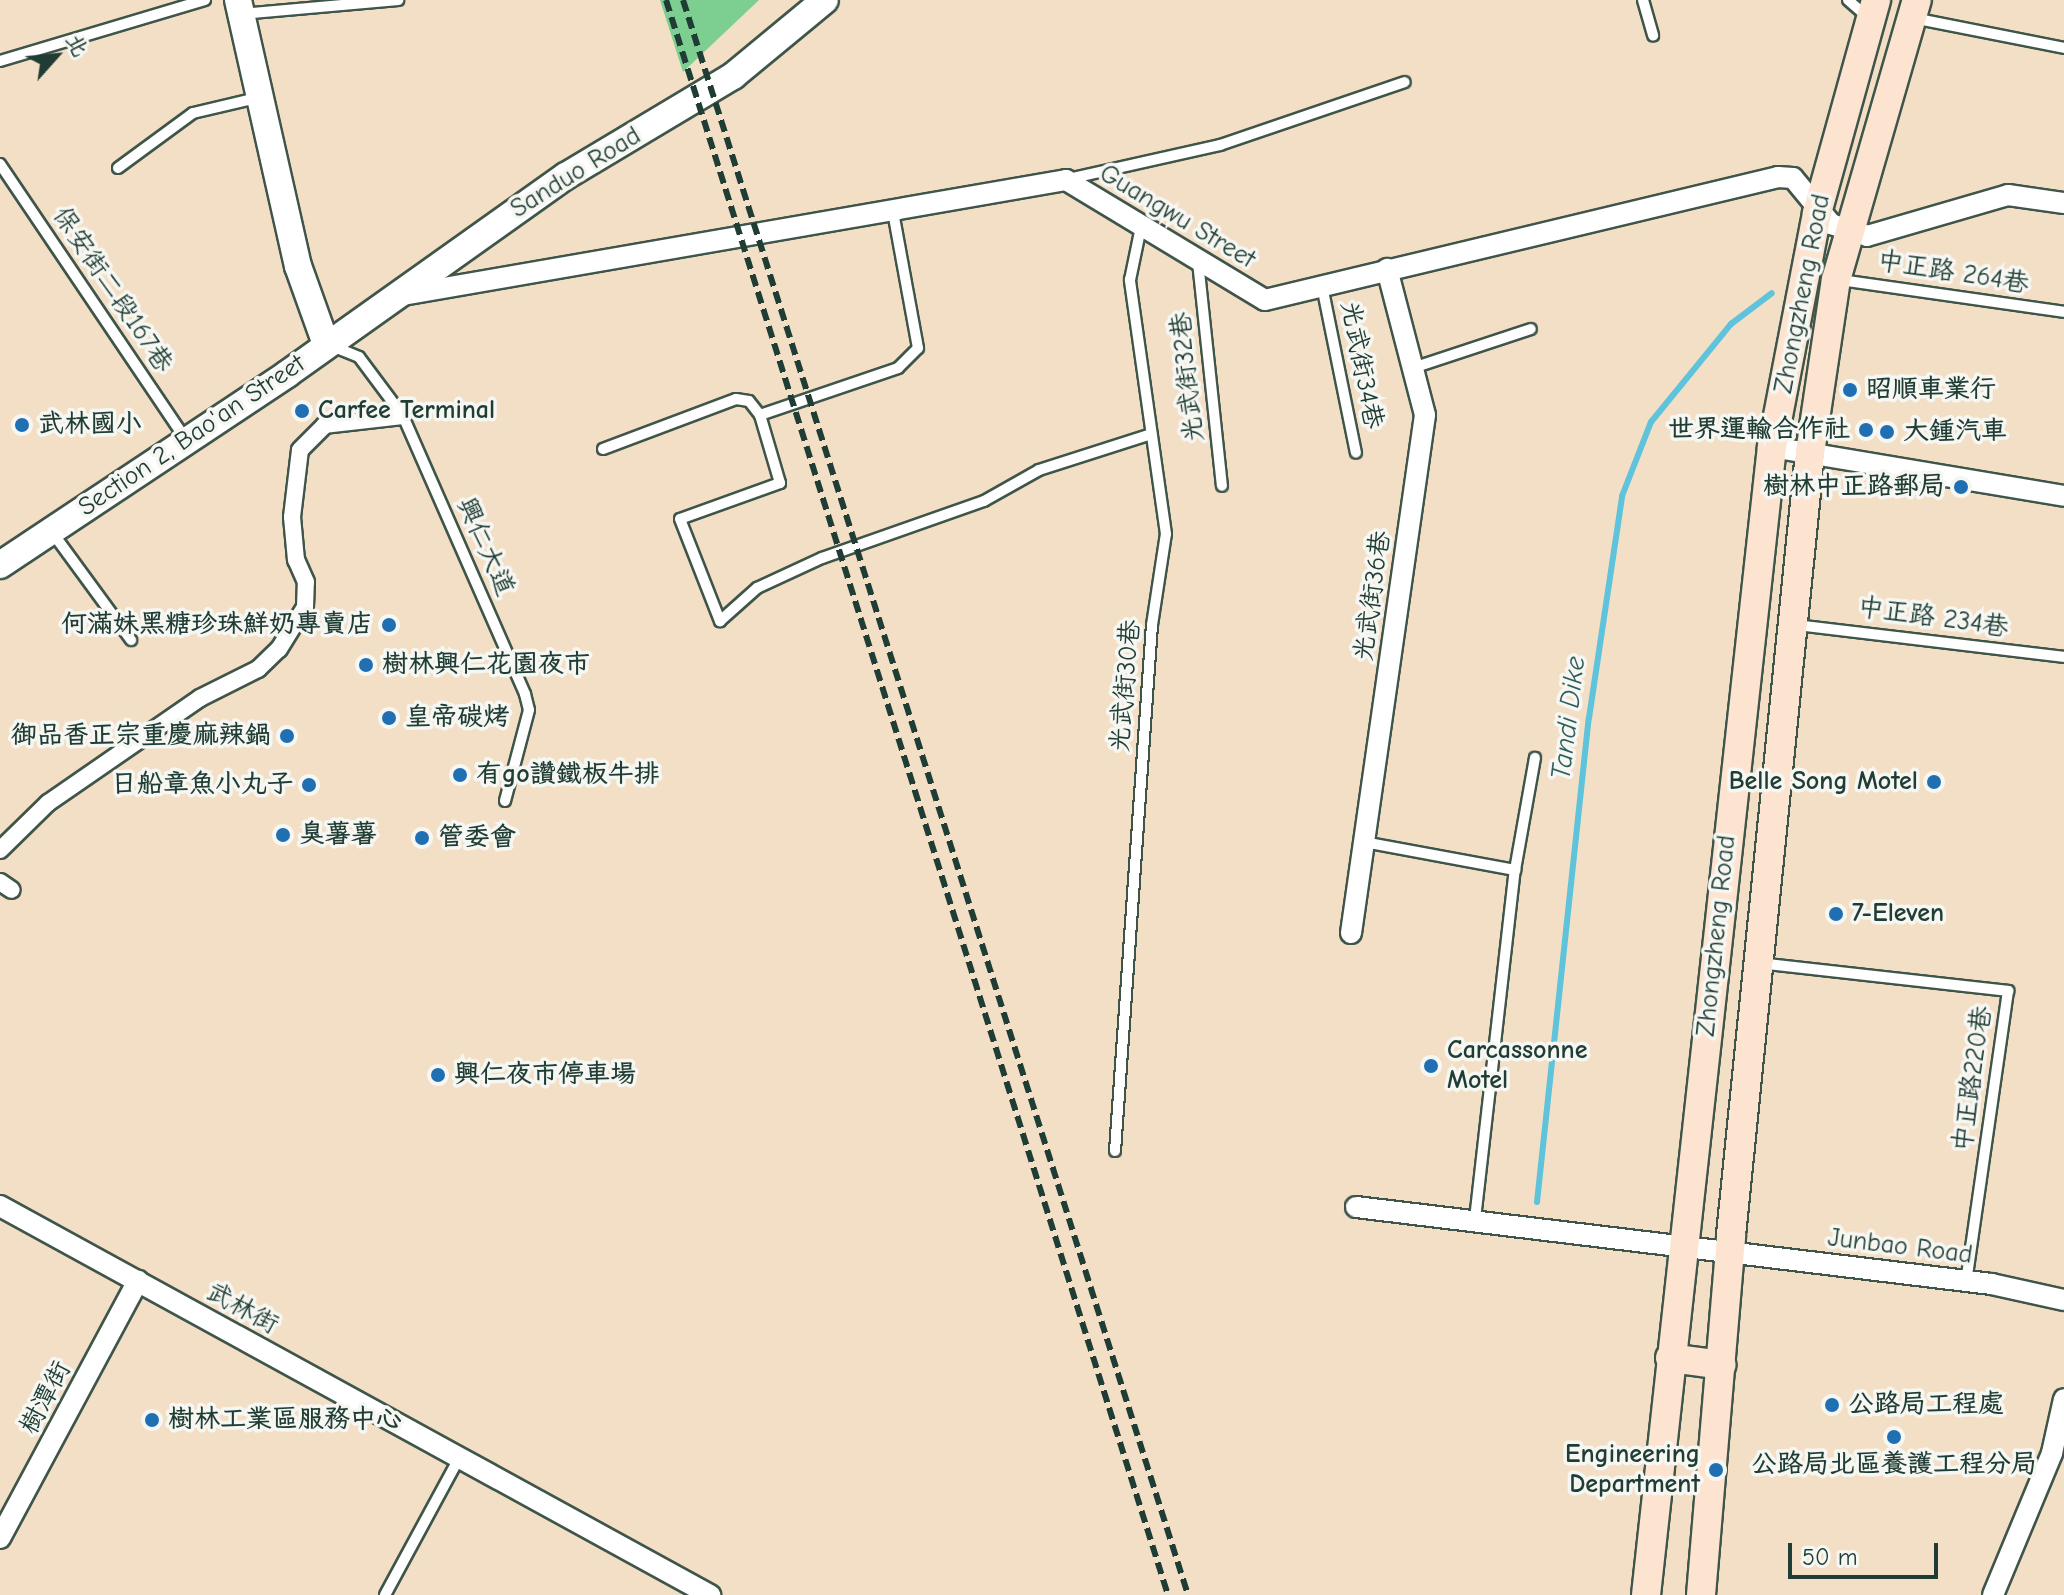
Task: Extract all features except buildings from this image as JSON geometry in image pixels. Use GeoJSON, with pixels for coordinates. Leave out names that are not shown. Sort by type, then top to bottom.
{"type":"FeatureCollection","features":[{"type":"Feature","properties":{"kind":"main road","name":"Zhongzheng Road"},"geometry":{"type":"LineString","coordinates":[[1701,1595],[1729,1252],[1757,962],[1796,625],[1810,453],[1836,280],[1847,233],[1914,9]]}},
{"type":"Feature","properties":{"kind":"main road","name":"Zhongzheng Road"},"geometry":{"type":"LineString","coordinates":[[1646,1595],[1772,447],[1817,213],[1873,10]]}},
{"type":"Feature","properties":{"kind":"main road"},"geometry":{"type":"LineString","coordinates":[[1670,1358],[1722,1365]]}},
{"type":"Feature","properties":{"kind":"street","name":"Sanduo Road"},"geometry":{"type":"LineString","coordinates":[[326,344],[566,176],[733,76],[825,0]]}},
{"type":"Feature","properties":{"kind":"street","name":"Section 2, Bao'an Street"},"geometry":{"type":"LineString","coordinates":[[0,565],[326,344],[305,290],[257,98],[239,7]]}},
{"type":"Feature","properties":{"kind":"street","name":"Guangwu Street"},"geometry":{"type":"LineString","coordinates":[[391,297],[892,207],[1066,180],[1265,300],[1778,177],[1793,178],[1817,213]]}},
{"type":"Feature","properties":{"kind":"street"},"geometry":{"type":"LineString","coordinates":[[1817,213],[1847,233],[1867,236],[2008,195],[2064,203]]}},
{"type":"Feature","properties":{"kind":"street","name":"光武街36巷"},"geometry":{"type":"LineString","coordinates":[[1351,933],[1425,415],[1387,269]]}},
{"type":"Feature","properties":{"kind":"street"},"geometry":{"type":"LineString","coordinates":[[0,850],[48,803],[200,698],[258,669],[279,649],[305,607],[306,582],[296,560],[292,517],[300,450],[325,425],[403,416]]}},
{"type":"Feature","properties":{"kind":"street"},"geometry":{"type":"LineString","coordinates":[[1772,447],[2064,496]]}},
{"type":"Feature","properties":{"kind":"street","name":"武林街"},"geometry":{"type":"LineString","coordinates":[[0,1206],[710,1595]]}},
{"type":"Feature","properties":{"kind":"street","name":"Junbao Road"},"geometry":{"type":"LineString","coordinates":[[1356,1207],[1475,1219],[1966,1281],[2064,1300]]}},
{"type":"Feature","properties":{"kind":"street","name":"樹潭街"},"geometry":{"type":"LineString","coordinates":[[0,1538],[138,1281]]}},
{"type":"Feature","properties":{"kind":"street"},"geometry":{"type":"LineString","coordinates":[[1993,1595],[2052,1453],[2064,1399]]}},
{"type":"Feature","properties":{"kind":"lane"},"geometry":{"type":"LineString","coordinates":[[0,61],[205,0]]}},
{"type":"Feature","properties":{"kind":"lane"},"geometry":{"type":"LineString","coordinates":[[239,7],[398,0]]}},
{"type":"Feature","properties":{"kind":"lane"},"geometry":{"type":"LineString","coordinates":[[1643,0],[1653,36]]}},
{"type":"Feature","properties":{"kind":"lane"},"geometry":{"type":"LineString","coordinates":[[1848,0],[1873,10]]}},
{"type":"Feature","properties":{"kind":"lane"},"geometry":{"type":"LineString","coordinates":[[1914,9],[2064,48]]}},
{"type":"Feature","properties":{"kind":"lane"},"geometry":{"type":"LineString","coordinates":[[1066,180],[1220,145],[1405,82]]}},
{"type":"Feature","properties":{"kind":"lane"},"geometry":{"type":"LineString","coordinates":[[118,168],[193,113],[257,98]]}},
{"type":"Feature","properties":{"kind":"lane","name":"保安街二段167巷"},"geometry":{"type":"LineString","coordinates":[[0,164],[187,441]]}},
{"type":"Feature","properties":{"kind":"lane"},"geometry":{"type":"LineString","coordinates":[[760,415],[898,368],[918,348],[892,207]]}},
{"type":"Feature","properties":{"kind":"lane","name":"光武街30巷"},"geometry":{"type":"LineString","coordinates":[[1115,1151],[1152,625],[1166,534],[1130,280],[1141,227]]}},
{"type":"Feature","properties":{"kind":"lane","name":"光武街32巷"},"geometry":{"type":"LineString","coordinates":[[1198,262],[1222,486]]}},
{"type":"Feature","properties":{"kind":"lane","name":"中正路 264巷"},"geometry":{"type":"LineString","coordinates":[[1836,280],[2064,312]]}},
{"type":"Feature","properties":{"kind":"lane","name":"光武街34巷"},"geometry":{"type":"LineString","coordinates":[[1322,286],[1356,453]]}},
{"type":"Feature","properties":{"kind":"lane"},"geometry":{"type":"LineString","coordinates":[[1413,368],[1531,329]]}},
{"type":"Feature","properties":{"kind":"lane","name":"興仁大道"},"geometry":{"type":"LineString","coordinates":[[326,344],[352,352],[403,416],[525,694],[529,710],[505,801]]}},
{"type":"Feature","properties":{"kind":"lane"},"geometry":{"type":"LineString","coordinates":[[603,449],[736,399],[749,401],[760,415],[780,483],[680,519],[720,621],[757,588],[822,558],[984,501],[1039,470],[1151,434]]}},
{"type":"Feature","properties":{"kind":"lane"},"geometry":{"type":"LineString","coordinates":[[52,530],[131,640]]}},
{"type":"Feature","properties":{"kind":"lane","name":"中正路 234巷"},"geometry":{"type":"LineString","coordinates":[[1796,625],[2064,657]]}},
{"type":"Feature","properties":{"kind":"lane"},"geometry":{"type":"LineString","coordinates":[[1475,1219],[1515,870],[1535,758]]}},
{"type":"Feature","properties":{"kind":"lane"},"geometry":{"type":"LineString","coordinates":[[1364,842],[1515,870]]}},
{"type":"Feature","properties":{"kind":"lane","name":"中正路220巷"},"geometry":{"type":"LineString","coordinates":[[1757,962],[2008,991],[1966,1281]]}},
{"type":"Feature","properties":{"kind":"lane"},"geometry":{"type":"LineString","coordinates":[[385,1595],[459,1458]]}},
{"type":"Feature","properties":{"kind":"green space"},"geometry":{"type":"Polygon","coordinates":[[[660,0],[759,0],[683,72],[660,0]]]}},
{"type":"Feature","properties":{"kind":"waterway","name":"Tandi Dike"},"geometry":{"type":"LineString","coordinates":[[1537,1202],[1589,718],[1622,496],[1651,422],[1731,324],[1772,293]]}},
{"type":"Feature","properties":{"kind":"railway"},"geometry":{"type":"LineString","coordinates":[[666,0],[1168,1595]]}},
{"type":"Feature","properties":{"kind":"railway"},"geometry":{"type":"LineString","coordinates":[[683,0],[1188,1595]]}},
{"type":"Feature","properties":{"kind":"place","name":"昭順車業行"},"geometry":{"type":"Point","coordinates":[1850,390]}},
{"type":"Feature","properties":{"kind":"place","name":"Carfee Terminal"},"geometry":{"type":"Point","coordinates":[302,411]}},
{"type":"Feature","properties":{"kind":"place","name":"武林國小"},"geometry":{"type":"Point","coordinates":[22,425]}},
{"type":"Feature","properties":{"kind":"place","name":"世界運輸合作社"},"geometry":{"type":"Point","coordinates":[1866,430]}},
{"type":"Feature","properties":{"kind":"place","name":"大鍾汽車"},"geometry":{"type":"Point","coordinates":[1887,432]}},
{"type":"Feature","properties":{"kind":"place","name":"樹林中正路郵局"},"geometry":{"type":"Point","coordinates":[1961,487]}},
{"type":"Feature","properties":{"kind":"place","name":"何滿妹黑糖珍珠鮮奶專賣店"},"geometry":{"type":"Point","coordinates":[389,625]}},
{"type":"Feature","properties":{"kind":"place","name":"樹林興仁花園夜市"},"geometry":{"type":"Point","coordinates":[366,665]}},
{"type":"Feature","properties":{"kind":"place","name":"皇帝碳烤"},"geometry":{"type":"Point","coordinates":[389,718]}},
{"type":"Feature","properties":{"kind":"place","name":"御品香正宗重慶麻辣鍋"},"geometry":{"type":"Point","coordinates":[287,736]}},
{"type":"Feature","properties":{"kind":"place","name":"有go讚鐵板牛排"},"geometry":{"type":"Point","coordinates":[460,775]}},
{"type":"Feature","properties":{"kind":"place","name":"Belle Song Motel"},"geometry":{"type":"Point","coordinates":[1934,782]}},
{"type":"Feature","properties":{"kind":"place","name":"日船章魚小丸子"},"geometry":{"type":"Point","coordinates":[309,785]}},
{"type":"Feature","properties":{"kind":"place","name":"臭薯薯"},"geometry":{"type":"Point","coordinates":[283,835]}},
{"type":"Feature","properties":{"kind":"place","name":"管委會"},"geometry":{"type":"Point","coordinates":[422,838]}},
{"type":"Feature","properties":{"kind":"place","name":"7-Eleven"},"geometry":{"type":"Point","coordinates":[1836,914]}},
{"type":"Feature","properties":{"kind":"place","name":"Carcassonne Motel"},"geometry":{"type":"Point","coordinates":[1431,1066]}},
{"type":"Feature","properties":{"kind":"place","name":"興仁夜市停車場"},"geometry":{"type":"Point","coordinates":[438,1075]}},
{"type":"Feature","properties":{"kind":"place","name":"公路局工程處"},"geometry":{"type":"Point","coordinates":[1832,1405]}},
{"type":"Feature","properties":{"kind":"place","name":"樹林工業區服務中心"},"geometry":{"type":"Point","coordinates":[152,1420]}},
{"type":"Feature","properties":{"kind":"place","name":"公路局北區養護工程分局"},"geometry":{"type":"Point","coordinates":[1894,1437]}},
{"type":"Feature","properties":{"kind":"place","name":"Engineering Department"},"geometry":{"type":"Point","coordinates":[1716,1470]}}]}
